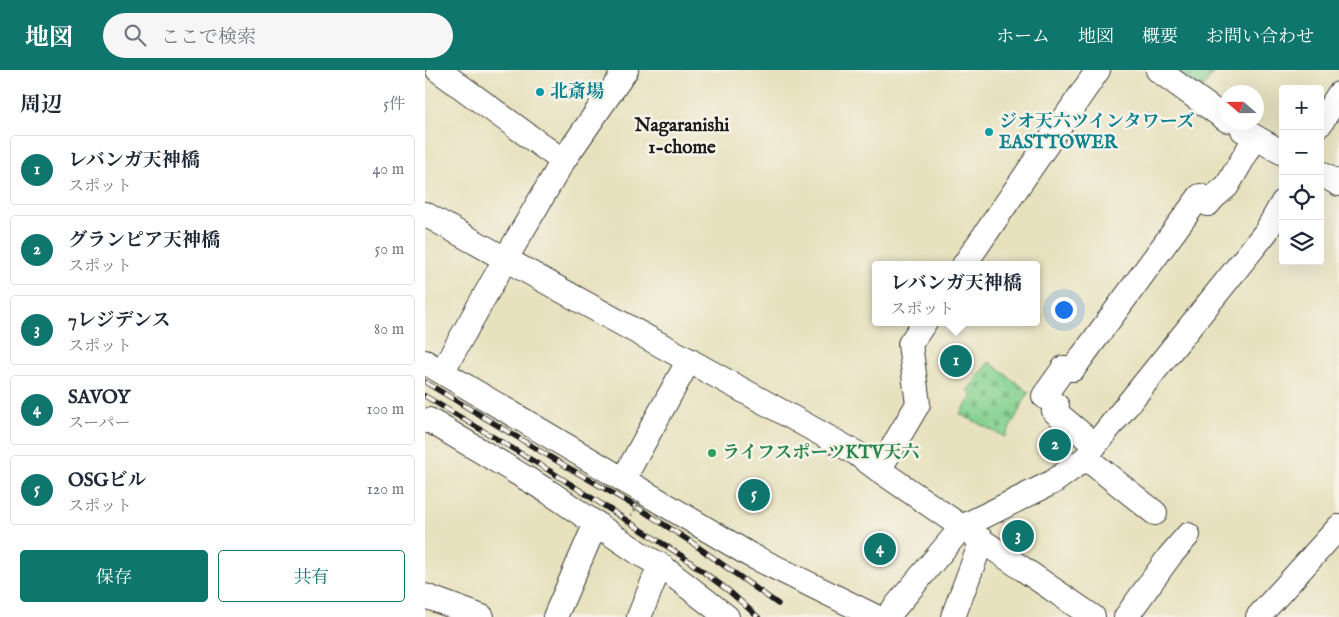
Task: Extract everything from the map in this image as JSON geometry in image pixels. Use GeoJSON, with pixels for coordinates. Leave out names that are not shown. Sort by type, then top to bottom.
{"type":"FeatureCollection","features":[{"type":"Feature","properties":{"kind":"street"},"geometry":{"type":"LineString","coordinates":[[438,70],[563,161]]}},
{"type":"Feature","properties":{"kind":"street"},"geometry":{"type":"LineString","coordinates":[[626,70],[563,161],[505,260],[434,367],[750,554],[876,617]]}},
{"type":"Feature","properties":{"kind":"street"},"geometry":{"type":"LineString","coordinates":[[967,261],[1098,70]]}},
{"type":"Feature","properties":{"kind":"street"},"geometry":{"type":"LineString","coordinates":[[1158,70],[1219,114]]}},
{"type":"Feature","properties":{"kind":"street"},"geometry":{"type":"LineString","coordinates":[[1324,118],[1339,94]]}},
{"type":"Feature","properties":{"kind":"street"},"geometry":{"type":"LineString","coordinates":[[1243,130],[1279,151]]}},
{"type":"Feature","properties":{"kind":"street"},"geometry":{"type":"LineString","coordinates":[[1155,513],[1090,451],[1054,411],[1057,406],[1044,396],[1064,368],[1073,369],[1200,196],[1208,204],[1227,186],[1255,138]]}},
{"type":"Feature","properties":{"kind":"street"},"geometry":{"type":"LineString","coordinates":[[1323,175],[1339,184]]}},
{"type":"Feature","properties":{"kind":"street"},"geometry":{"type":"LineString","coordinates":[[887,617],[962,527],[1053,482],[1090,451],[1266,232],[1279,209]]}},
{"type":"Feature","properties":{"kind":"street"},"geometry":{"type":"LineString","coordinates":[[425,214],[505,260],[856,452],[879,470],[1093,617]]}},
{"type":"Feature","properties":{"kind":"street"},"geometry":{"type":"LineString","coordinates":[[879,470],[917,404],[910,344],[922,326]]}},
{"type":"Feature","properties":{"kind":"street"},"geometry":{"type":"LineString","coordinates":[[623,480],[689,360]]}},
{"type":"Feature","properties":{"kind":"street"},"geometry":{"type":"LineString","coordinates":[[425,421],[429,420],[549,492],[642,555],[660,565],[727,617]]}},
{"type":"Feature","properties":{"kind":"street"},"geometry":{"type":"LineString","coordinates":[[555,617],[596,523]]}},
{"type":"Feature","properties":{"kind":"street"},"geometry":{"type":"LineString","coordinates":[[1258,617],[1339,527]]}},
{"type":"Feature","properties":{"kind":"street"},"geometry":{"type":"LineString","coordinates":[[1126,617],[1169,556],[1188,535]]}},
{"type":"Feature","properties":{"kind":"street"},"geometry":{"type":"LineString","coordinates":[[953,617],[982,540]]}},
{"type":"Feature","properties":{"kind":"street"},"geometry":{"type":"LineString","coordinates":[[639,617],[660,565]]}},
{"type":"Feature","properties":{"kind":"street"},"geometry":{"type":"LineString","coordinates":[[425,596],[483,617]]}},
{"type":"Feature","properties":{"kind":"path"},"geometry":{"type":"LineString","coordinates":[[623,528],[640,501]]}},
{"type":"Feature","properties":{"kind":"green space"},"geometry":{"type":"Polygon","coordinates":[[[1173,70],[1215,70],[1202,90],[1173,70]]]}},
{"type":"Feature","properties":{"kind":"green space"},"geometry":{"type":"Polygon","coordinates":[[[989,362],[1029,392],[1005,437],[960,414],[973,394],[967,391],[989,362]]]}},
{"type":"Feature","properties":{"kind":"railway"},"geometry":{"type":"LineString","coordinates":[[425,382],[640,509],[691,542],[778,604]]}},
{"type":"Feature","properties":{"kind":"railway"},"geometry":{"type":"LineString","coordinates":[[425,396],[550,471],[682,556],[729,591],[758,617]]}},
{"type":"Feature","properties":{"kind":"place","name":"北斎場"},"geometry":{"type":"Point","coordinates":[540,92]}},
{"type":"Feature","properties":{"kind":"place","name":"ジオ天六ツインタワーズ EASTTOWER"},"geometry":{"type":"Point","coordinates":[989,132]}},
{"type":"Feature","properties":{"kind":"place","name":"レバンガ天神橋"},"geometry":{"type":"Point","coordinates":[956,361]}},
{"type":"Feature","properties":{"kind":"place","name":"グランピア天神橋"},"geometry":{"type":"Point","coordinates":[1055,445]}},
{"type":"Feature","properties":{"kind":"place","name":"ライフスポーツKTV天六"},"geometry":{"type":"Point","coordinates":[712,453]}},
{"type":"Feature","properties":{"kind":"place","name":"OSGビル"},"geometry":{"type":"Point","coordinates":[754,495]}},
{"type":"Feature","properties":{"kind":"place","name":"7レジデンス"},"geometry":{"type":"Point","coordinates":[1018,536]}},
{"type":"Feature","properties":{"kind":"place","name":"SAVOY"},"geometry":{"type":"Point","coordinates":[880,549]}},
{"type":"Feature","properties":{"kind":"district","name":"Nagaranishi 1-chome"},"geometry":{"type":"Point","coordinates":[682,137]}}]}
